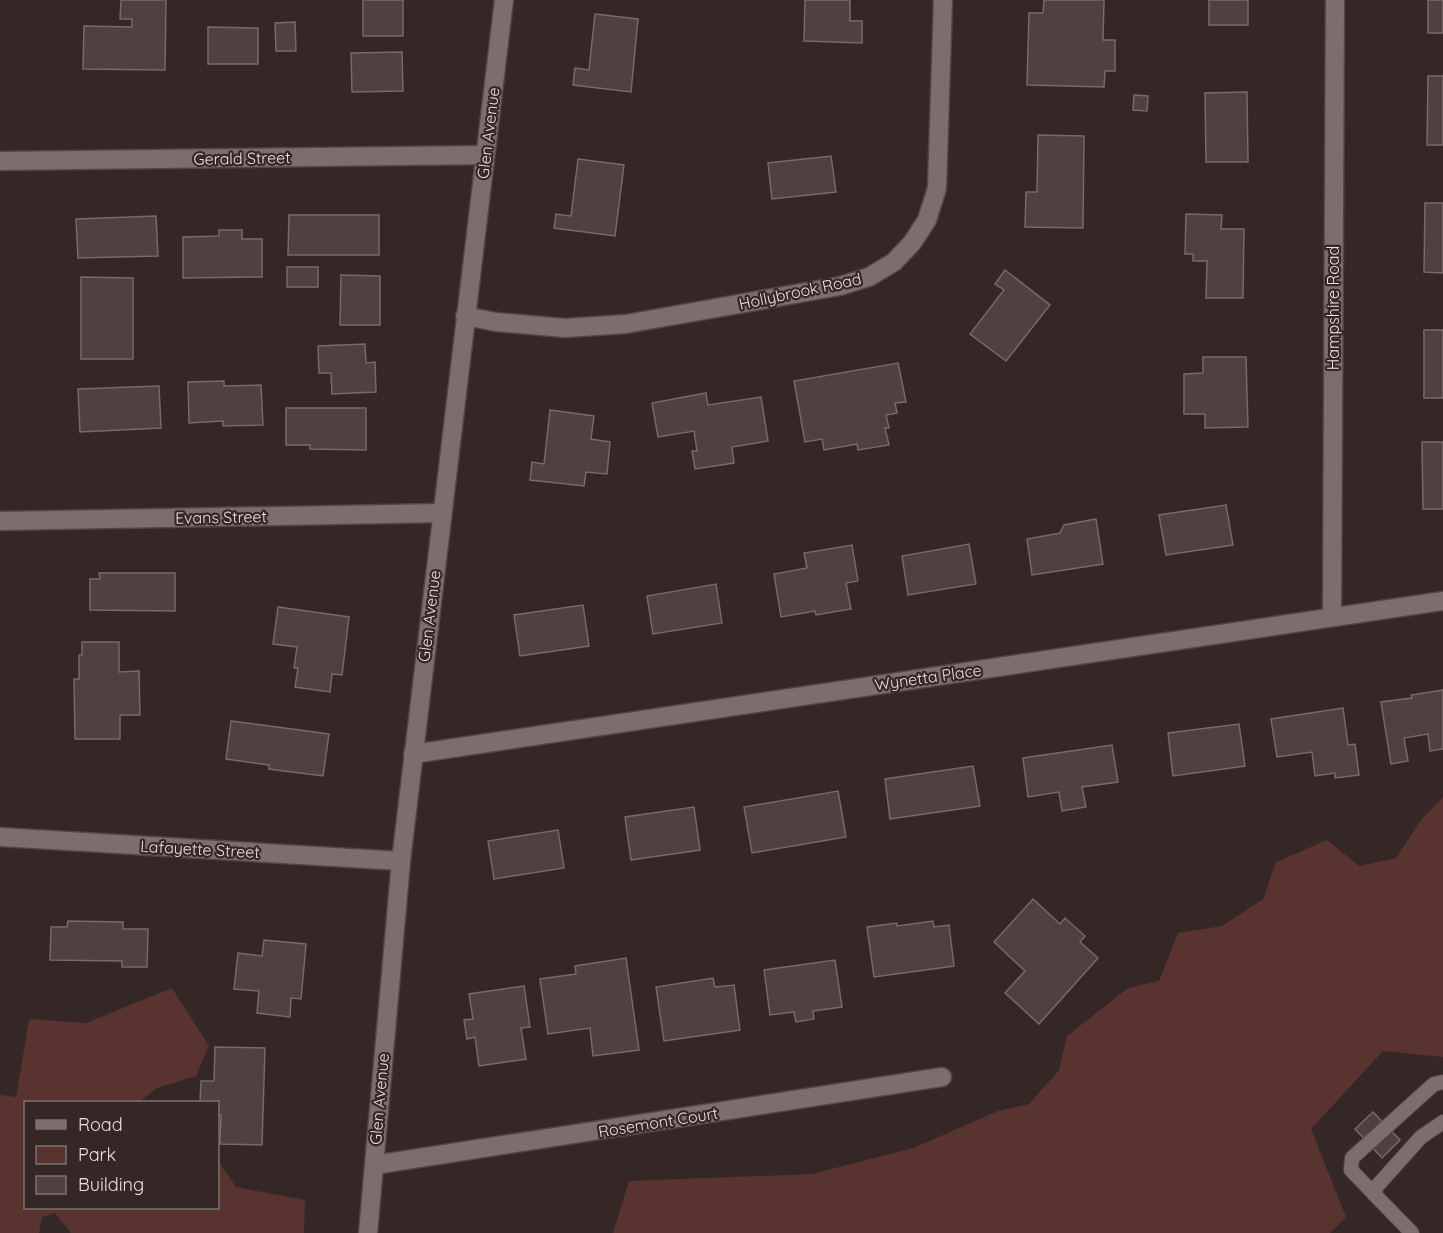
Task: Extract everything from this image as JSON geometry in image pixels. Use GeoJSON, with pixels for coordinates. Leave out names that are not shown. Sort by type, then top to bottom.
{"type":"FeatureCollection","features":[{"type":"Feature","properties":{"kind":"street","name":"Glen Avenue"},"geometry":{"type":"LineString","coordinates":[[368,1233],[401,861],[504,0]]}},
{"type":"Feature","properties":{"kind":"street","name":"Hollybrook Road"},"geometry":{"type":"LineString","coordinates":[[465,316],[495,322],[565,328],[626,324],[840,286],[869,277],[894,262],[912,243],[927,220],[937,188],[943,0]]}},
{"type":"Feature","properties":{"kind":"street","name":"Hampshire Road"},"geometry":{"type":"LineString","coordinates":[[1332,616],[1335,0]]}},
{"type":"Feature","properties":{"kind":"street","name":"Gerald Street"},"geometry":{"type":"LineString","coordinates":[[0,161],[485,155]]}},
{"type":"Feature","properties":{"kind":"street","name":"Evans Street"},"geometry":{"type":"LineString","coordinates":[[0,521],[442,513]]}},
{"type":"Feature","properties":{"kind":"street","name":"Wynetta Place"},"geometry":{"type":"LineString","coordinates":[[413,754],[1443,601]]}},
{"type":"Feature","properties":{"kind":"street","name":"Lafayette Street"},"geometry":{"type":"LineString","coordinates":[[0,837],[401,861]]}},
{"type":"Feature","properties":{"kind":"street","name":"Rosemont Court"},"geometry":{"type":"LineString","coordinates":[[374,1165],[942,1077]]}},
{"type":"Feature","properties":{"kind":"lane"},"geometry":{"type":"LineString","coordinates":[[1412,1233],[1351,1170],[1352,1158],[1434,1084],[1443,1082]]}},
{"type":"Feature","properties":{"kind":"lane"},"geometry":{"type":"LineString","coordinates":[[1374,1194],[1377,1186],[1421,1137],[1443,1122]]}},
{"type":"Feature","properties":{"kind":"green space"},"geometry":{"type":"Polygon","coordinates":[[[1443,797],[1443,1057],[1383,1051],[1311,1129],[1346,1217],[1330,1233],[613,1233],[629,1181],[812,1174],[913,1148],[998,1111],[1029,1104],[1059,1070],[1067,1036],[1128,988],[1159,981],[1178,933],[1222,926],[1263,899],[1276,862],[1327,840],[1359,866],[1396,858],[1421,820],[1443,797]]]}},
{"type":"Feature","properties":{"kind":"green space"},"geometry":{"type":"Polygon","coordinates":[[[172,988],[209,1046],[196,1076],[157,1088],[140,1101],[24,1101],[24,1209],[219,1209],[219,1162],[236,1187],[305,1200],[304,1233],[71,1233],[55,1213],[42,1217],[39,1233],[0,1233],[0,1095],[16,1097],[29,1019],[86,1023],[172,988]]]}},
{"type":"Feature","properties":{"kind":"building"},"geometry":{"type":"Polygon","coordinates":[[[121,0],[166,0],[165,70],[83,69],[84,26],[132,27],[132,19],[120,19],[121,0]]]}},
{"type":"Feature","properties":{"kind":"building"},"geometry":{"type":"Polygon","coordinates":[[[363,0],[403,0],[403,36],[363,36],[363,0]]]}},
{"type":"Feature","properties":{"kind":"building"},"geometry":{"type":"Polygon","coordinates":[[[805,0],[850,0],[850,21],[862,21],[862,43],[804,41],[805,0]]]}},
{"type":"Feature","properties":{"kind":"building"},"geometry":{"type":"Polygon","coordinates":[[[1044,0],[1104,0],[1103,40],[1115,40],[1115,71],[1105,71],[1104,87],[1027,85],[1029,13],[1043,13],[1044,0]]]}},
{"type":"Feature","properties":{"kind":"building"},"geometry":{"type":"Polygon","coordinates":[[[1209,0],[1248,0],[1248,25],[1209,25],[1209,0]]]}},
{"type":"Feature","properties":{"kind":"building"},"geometry":{"type":"Polygon","coordinates":[[[1428,0],[1443,0],[1443,33],[1428,33],[1428,0]]]}},
{"type":"Feature","properties":{"kind":"building"},"geometry":{"type":"Polygon","coordinates":[[[595,14],[638,19],[631,92],[573,85],[575,68],[589,70],[595,14]]]}},
{"type":"Feature","properties":{"kind":"building"},"geometry":{"type":"Polygon","coordinates":[[[295,22],[296,51],[276,51],[275,23],[295,22]]]}},
{"type":"Feature","properties":{"kind":"building"},"geometry":{"type":"Polygon","coordinates":[[[208,27],[258,28],[258,64],[208,64],[208,27]]]}},
{"type":"Feature","properties":{"kind":"building"},"geometry":{"type":"Polygon","coordinates":[[[402,52],[403,91],[352,92],[351,53],[402,52]]]}},
{"type":"Feature","properties":{"kind":"building"},"geometry":{"type":"Polygon","coordinates":[[[1428,76],[1443,76],[1443,145],[1427,145],[1428,76]]]}},
{"type":"Feature","properties":{"kind":"building"},"geometry":{"type":"Polygon","coordinates":[[[1247,92],[1248,162],[1206,162],[1205,93],[1247,92]]]}},
{"type":"Feature","properties":{"kind":"building"},"geometry":{"type":"Polygon","coordinates":[[[1134,95],[1148,96],[1147,111],[1133,110],[1134,95]]]}},
{"type":"Feature","properties":{"kind":"building"},"geometry":{"type":"Polygon","coordinates":[[[1038,135],[1084,136],[1083,228],[1025,227],[1026,192],[1037,192],[1038,135]]]}},
{"type":"Feature","properties":{"kind":"building"},"geometry":{"type":"Polygon","coordinates":[[[831,156],[836,192],[772,199],[768,163],[831,156]]]}},
{"type":"Feature","properties":{"kind":"building"},"geometry":{"type":"Polygon","coordinates":[[[578,159],[624,165],[615,236],[554,228],[556,214],[571,216],[578,159]]]}},
{"type":"Feature","properties":{"kind":"building"},"geometry":{"type":"Polygon","coordinates":[[[1425,203],[1443,203],[1443,273],[1424,272],[1425,203]]]}},
{"type":"Feature","properties":{"kind":"building"},"geometry":{"type":"Polygon","coordinates":[[[1186,214],[1222,215],[1221,229],[1244,229],[1243,298],[1206,298],[1207,261],[1193,261],[1193,254],[1185,254],[1186,214]]]}},
{"type":"Feature","properties":{"kind":"building"},"geometry":{"type":"Polygon","coordinates":[[[289,215],[379,215],[379,255],[288,255],[289,215]]]}},
{"type":"Feature","properties":{"kind":"building"},"geometry":{"type":"Polygon","coordinates":[[[156,216],[158,256],[78,258],[76,219],[156,216]]]}},
{"type":"Feature","properties":{"kind":"building"},"geometry":{"type":"Polygon","coordinates":[[[219,230],[242,230],[242,239],[262,239],[262,277],[183,278],[183,237],[219,236],[219,230]]]}},
{"type":"Feature","properties":{"kind":"building"},"geometry":{"type":"Polygon","coordinates":[[[287,267],[318,267],[318,287],[287,287],[287,267]]]}},
{"type":"Feature","properties":{"kind":"building"},"geometry":{"type":"Polygon","coordinates":[[[1005,270],[1050,305],[1006,361],[970,334],[1004,290],[995,284],[1005,270]]]}},
{"type":"Feature","properties":{"kind":"building"},"geometry":{"type":"Polygon","coordinates":[[[341,275],[380,276],[380,325],[340,325],[341,275]]]}},
{"type":"Feature","properties":{"kind":"building"},"geometry":{"type":"Polygon","coordinates":[[[81,277],[133,278],[133,359],[81,359],[81,277]]]}},
{"type":"Feature","properties":{"kind":"building"},"geometry":{"type":"Polygon","coordinates":[[[1424,330],[1443,330],[1443,398],[1424,398],[1424,330]]]}},
{"type":"Feature","properties":{"kind":"building"},"geometry":{"type":"Polygon","coordinates":[[[365,344],[366,363],[375,362],[376,392],[332,394],[331,373],[319,373],[318,346],[365,344]]]}},
{"type":"Feature","properties":{"kind":"building"},"geometry":{"type":"Polygon","coordinates":[[[1203,357],[1246,357],[1248,427],[1205,428],[1205,414],[1184,414],[1184,374],[1203,373],[1203,357]]]}},
{"type":"Feature","properties":{"kind":"building"},"geometry":{"type":"Polygon","coordinates":[[[898,363],[906,402],[895,403],[897,413],[886,415],[889,428],[885,428],[889,445],[858,450],[857,444],[824,450],[822,439],[805,442],[794,381],[898,363]]]}},
{"type":"Feature","properties":{"kind":"building"},"geometry":{"type":"Polygon","coordinates":[[[224,381],[224,386],[261,385],[263,425],[223,426],[223,421],[189,423],[188,382],[224,381]]]}},
{"type":"Feature","properties":{"kind":"building"},"geometry":{"type":"Polygon","coordinates":[[[159,386],[161,428],[80,432],[78,389],[159,386]]]}},
{"type":"Feature","properties":{"kind":"building"},"geometry":{"type":"Polygon","coordinates":[[[706,393],[708,405],[761,397],[768,441],[732,447],[734,463],[695,469],[692,451],[697,451],[694,431],[658,437],[652,403],[706,393]]]}},
{"type":"Feature","properties":{"kind":"building"},"geometry":{"type":"Polygon","coordinates":[[[286,408],[366,408],[366,450],[310,449],[310,445],[286,445],[286,408]]]}},
{"type":"Feature","properties":{"kind":"building"},"geometry":{"type":"Polygon","coordinates":[[[550,410],[594,416],[591,439],[610,442],[607,474],[586,472],[584,486],[530,480],[532,462],[544,464],[550,410]]]}},
{"type":"Feature","properties":{"kind":"building"},"geometry":{"type":"Polygon","coordinates":[[[1422,442],[1443,442],[1443,509],[1423,509],[1422,442]]]}},
{"type":"Feature","properties":{"kind":"building"},"geometry":{"type":"Polygon","coordinates":[[[1226,505],[1233,545],[1166,555],[1159,515],[1226,505]]]}},
{"type":"Feature","properties":{"kind":"building"},"geometry":{"type":"Polygon","coordinates":[[[1096,519],[1103,564],[1032,575],[1027,539],[1060,533],[1064,525],[1096,519]]]}},
{"type":"Feature","properties":{"kind":"building"},"geometry":{"type":"Polygon","coordinates":[[[969,544],[976,584],[908,595],[902,556],[969,544]]]}},
{"type":"Feature","properties":{"kind":"building"},"geometry":{"type":"Polygon","coordinates":[[[852,545],[858,581],[846,583],[851,609],[816,615],[815,611],[781,617],[774,574],[807,568],[804,553],[852,545]]]}},
{"type":"Feature","properties":{"kind":"building"},"geometry":{"type":"Polygon","coordinates":[[[99,573],[175,573],[175,611],[90,610],[90,579],[100,579],[99,573]]]}},
{"type":"Feature","properties":{"kind":"building"},"geometry":{"type":"Polygon","coordinates":[[[716,584],[722,623],[653,634],[647,596],[716,584]]]}},
{"type":"Feature","properties":{"kind":"building"},"geometry":{"type":"Polygon","coordinates":[[[583,605],[589,646],[520,656],[514,615],[583,605]]]}},
{"type":"Feature","properties":{"kind":"building"},"geometry":{"type":"Polygon","coordinates":[[[278,607],[349,617],[342,675],[332,674],[330,692],[295,687],[298,668],[294,668],[297,647],[273,644],[278,607]]]}},
{"type":"Feature","properties":{"kind":"building"},"geometry":{"type":"Polygon","coordinates":[[[82,642],[119,642],[119,672],[139,671],[140,715],[120,715],[120,739],[75,739],[74,679],[79,679],[79,655],[82,655],[82,642]]]}},
{"type":"Feature","properties":{"kind":"building"},"geometry":{"type":"Polygon","coordinates":[[[1443,690],[1443,749],[1430,751],[1428,734],[1404,738],[1408,761],[1391,764],[1381,702],[1412,698],[1411,695],[1443,690]]]}},
{"type":"Feature","properties":{"kind":"building"},"geometry":{"type":"Polygon","coordinates":[[[1343,708],[1348,745],[1355,744],[1359,775],[1335,778],[1335,773],[1315,776],[1312,752],[1277,757],[1271,719],[1343,708]]]}},
{"type":"Feature","properties":{"kind":"building"},"geometry":{"type":"Polygon","coordinates":[[[231,721],[329,734],[323,776],[269,769],[269,765],[226,759],[231,721]]]}},
{"type":"Feature","properties":{"kind":"building"},"geometry":{"type":"Polygon","coordinates":[[[1239,724],[1245,766],[1173,776],[1168,733],[1239,724]]]}},
{"type":"Feature","properties":{"kind":"building"},"geometry":{"type":"Polygon","coordinates":[[[1112,745],[1118,782],[1082,787],[1086,807],[1062,811],[1059,792],[1028,797],[1023,758],[1112,745]]]}},
{"type":"Feature","properties":{"kind":"building"},"geometry":{"type":"Polygon","coordinates":[[[973,766],[980,806],[890,819],[885,779],[973,766]]]}},
{"type":"Feature","properties":{"kind":"building"},"geometry":{"type":"Polygon","coordinates":[[[838,791],[846,837],[752,853],[744,807],[838,791]]]}},
{"type":"Feature","properties":{"kind":"building"},"geometry":{"type":"Polygon","coordinates":[[[694,807],[700,850],[631,860],[625,817],[694,807]]]}},
{"type":"Feature","properties":{"kind":"building"},"geometry":{"type":"Polygon","coordinates":[[[558,830],[564,868],[494,879],[488,841],[558,830]]]}},
{"type":"Feature","properties":{"kind":"building"},"geometry":{"type":"Polygon","coordinates":[[[1033,899],[1060,924],[1065,918],[1085,936],[1080,942],[1098,958],[1039,1024],[1005,993],[1025,971],[994,942],[1033,899]]]}},
{"type":"Feature","properties":{"kind":"building"},"geometry":{"type":"Polygon","coordinates":[[[68,921],[123,922],[123,929],[148,929],[147,967],[122,967],[122,961],[50,960],[51,927],[67,927],[68,921]]]}},
{"type":"Feature","properties":{"kind":"building"},"geometry":{"type":"Polygon","coordinates":[[[933,921],[934,927],[949,925],[954,966],[874,977],[867,927],[933,921]]]}},
{"type":"Feature","properties":{"kind":"building"},"geometry":{"type":"Polygon","coordinates":[[[264,940],[306,944],[301,999],[291,998],[290,1017],[257,1013],[259,991],[234,989],[238,953],[262,956],[264,940]]]}},
{"type":"Feature","properties":{"kind":"building"},"geometry":{"type":"Polygon","coordinates":[[[626,958],[639,1050],[593,1056],[590,1028],[548,1034],[540,979],[576,974],[575,966],[626,958]]]}},
{"type":"Feature","properties":{"kind":"building"},"geometry":{"type":"Polygon","coordinates":[[[835,960],[842,1007],[813,1011],[814,1019],[796,1022],[794,1012],[770,1015],[764,970],[835,960]]]}},
{"type":"Feature","properties":{"kind":"building"},"geometry":{"type":"Polygon","coordinates":[[[713,978],[715,987],[734,985],[740,1030],[664,1041],[656,987],[713,978]]]}},
{"type":"Feature","properties":{"kind":"building"},"geometry":{"type":"Polygon","coordinates":[[[524,986],[530,1027],[521,1028],[526,1059],[479,1066],[475,1037],[467,1039],[464,1020],[473,1019],[469,994],[524,986]]]}},
{"type":"Feature","properties":{"kind":"building"},"geometry":{"type":"Polygon","coordinates":[[[215,1047],[265,1048],[262,1145],[220,1144],[219,1101],[200,1101],[201,1081],[214,1081],[215,1047]]]}},
{"type":"Feature","properties":{"kind":"building"},"geometry":{"type":"Polygon","coordinates":[[[1373,1112],[1400,1140],[1382,1158],[1355,1129],[1373,1112]]]}}]}
